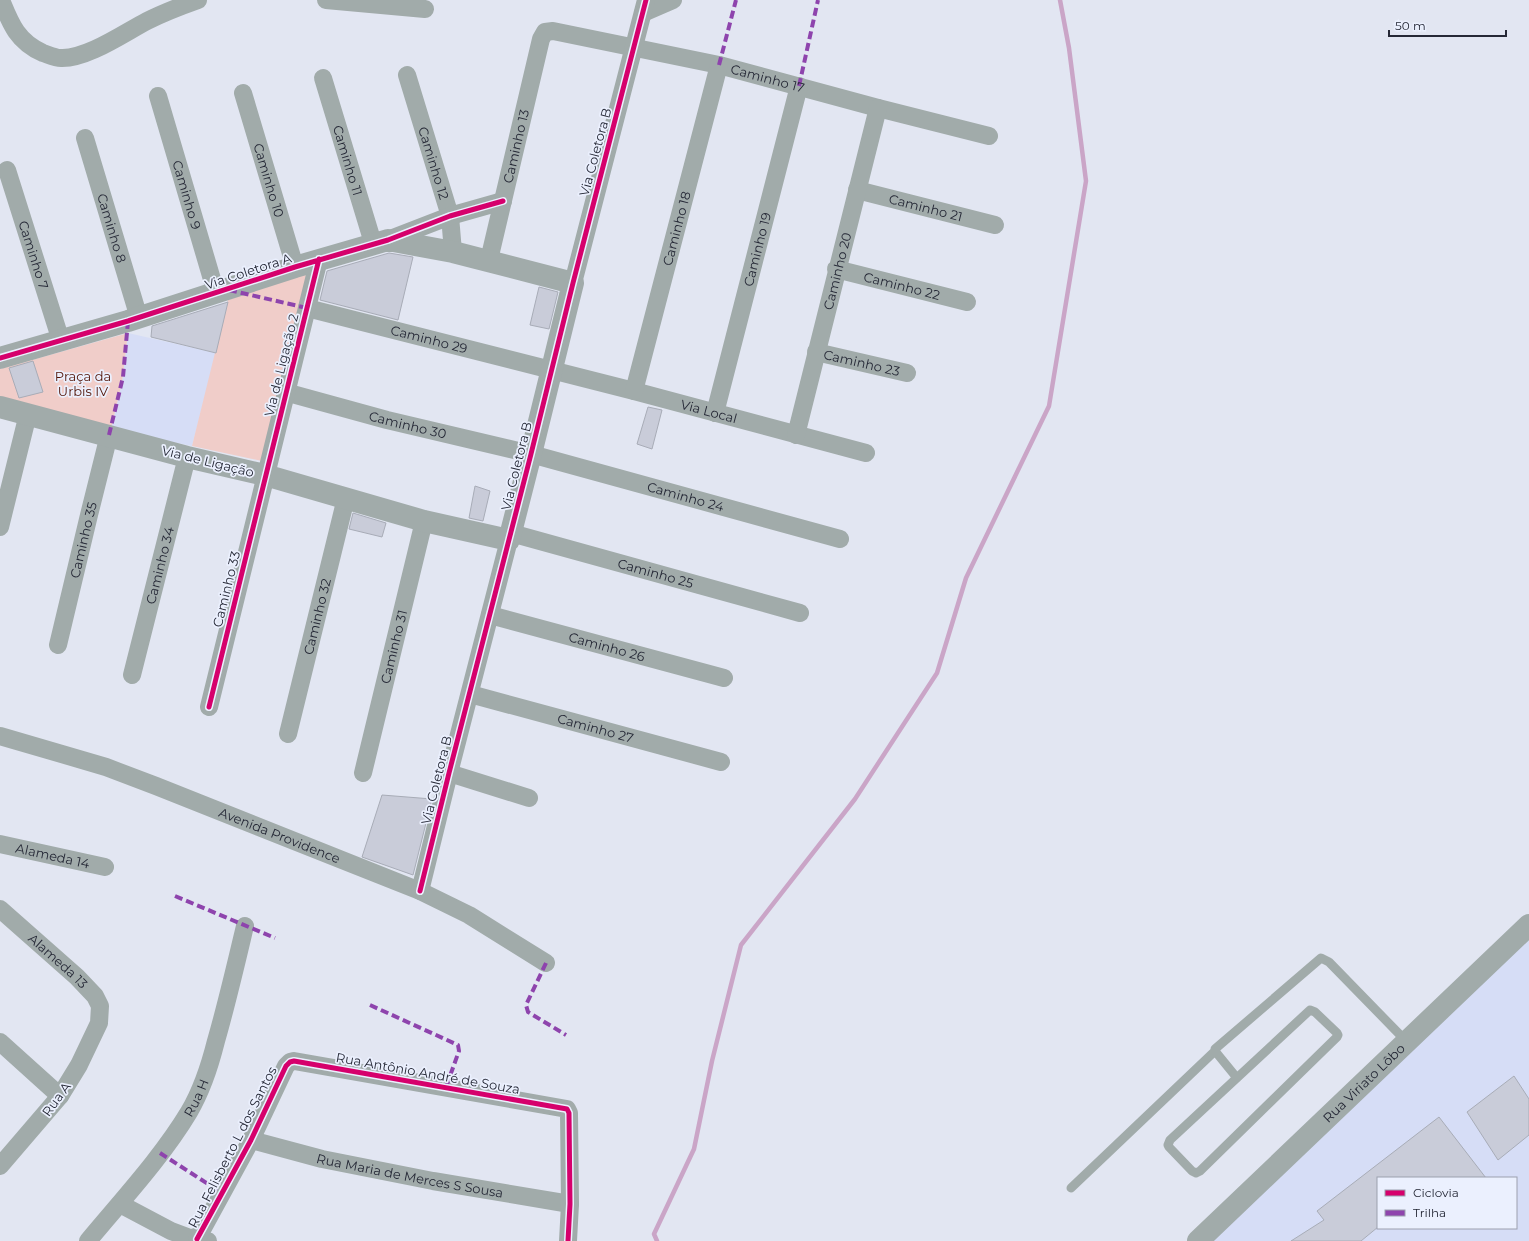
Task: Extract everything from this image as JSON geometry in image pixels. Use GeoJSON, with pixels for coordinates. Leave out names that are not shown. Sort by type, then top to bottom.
{"type":"FeatureCollection","features":[{"type":"Feature","properties":{"kind":"street"},"geometry":{"type":"LineString","coordinates":[[1,0],[19,37],[27,45],[36,50],[61,58],[78,56],[108,43],[147,21],[198,0]]}},
{"type":"Feature","properties":{"kind":"street"},"geometry":{"type":"LineString","coordinates":[[326,0],[425,9]]}},
{"type":"Feature","properties":{"kind":"street"},"geometry":{"type":"LineString","coordinates":[[644,6],[673,0]]}},
{"type":"Feature","properties":{"kind":"street","name":"Via Coletora B"},"geometry":{"type":"LineString","coordinates":[[420,891],[449,773],[532,454],[551,370],[644,6]]}},
{"type":"Feature","properties":{"kind":"street","name":"Caminho 17"},"geometry":{"type":"LineString","coordinates":[[545,32],[553,31],[719,65],[989,136]]}},
{"type":"Feature","properties":{"kind":"street","name":"Caminho 13"},"geometry":{"type":"LineString","coordinates":[[489,260],[541,39],[545,32]]}},
{"type":"Feature","properties":{"kind":"street","name":"Caminho 18"},"geometry":{"type":"LineString","coordinates":[[634,391],[719,65]]}},
{"type":"Feature","properties":{"kind":"street","name":"Caminho 12"},"geometry":{"type":"LineString","coordinates":[[407,75],[450,216],[453,252]]}},
{"type":"Feature","properties":{"kind":"street","name":"Caminho 11"},"geometry":{"type":"LineString","coordinates":[[323,78],[381,242]]}},
{"type":"Feature","properties":{"kind":"street","name":"Caminho 19"},"geometry":{"type":"LineString","coordinates":[[714,413],[799,86]]}},
{"type":"Feature","properties":{"kind":"street","name":"Caminho 10"},"geometry":{"type":"LineString","coordinates":[[243,93],[295,267]]}},
{"type":"Feature","properties":{"kind":"street","name":"Caminho 9"},"geometry":{"type":"LineString","coordinates":[[158,96],[216,293]]}},
{"type":"Feature","properties":{"kind":"street","name":"Caminho 20"},"geometry":{"type":"LineString","coordinates":[[796,435],[836,269],[878,108]]}},
{"type":"Feature","properties":{"kind":"street","name":"Caminho 8"},"geometry":{"type":"LineString","coordinates":[[85,138],[139,318]]}},
{"type":"Feature","properties":{"kind":"street","name":"Caminho 7"},"geometry":{"type":"LineString","coordinates":[[7,170],[61,341]]}},
{"type":"Feature","properties":{"kind":"street","name":"Caminho 21"},"geometry":{"type":"LineString","coordinates":[[857,190],[995,225]]}},
{"type":"Feature","properties":{"kind":"street","name":"Via Coletora A"},"geometry":{"type":"LineString","coordinates":[[0,358],[139,318],[319,259],[381,242],[450,216],[503,201]]}},
{"type":"Feature","properties":{"kind":"street","name":"Via Coletora A"},"geometry":{"type":"LineString","coordinates":[[381,242],[453,252],[489,260],[573,283]]}},
{"type":"Feature","properties":{"kind":"street","name":"Via de Ligação 2"},"geometry":{"type":"LineString","coordinates":[[265,475],[319,259]]}},
{"type":"Feature","properties":{"kind":"street","name":"Caminho 22"},"geometry":{"type":"LineString","coordinates":[[836,269],[967,302]]}},
{"type":"Feature","properties":{"kind":"street","name":"Caminho 29"},"geometry":{"type":"LineString","coordinates":[[307,308],[551,370]]}},
{"type":"Feature","properties":{"kind":"street","name":"Caminho 23"},"geometry":{"type":"LineString","coordinates":[[816,352],[907,373]]}},
{"type":"Feature","properties":{"kind":"street","name":"Via Local"},"geometry":{"type":"LineString","coordinates":[[551,370],[866,453]]}},
{"type":"Feature","properties":{"kind":"street","name":"Caminho 30"},"geometry":{"type":"LineString","coordinates":[[286,392],[387,420],[532,454]]}},
{"type":"Feature","properties":{"kind":"street","name":"Via de Ligação"},"geometry":{"type":"LineString","coordinates":[[0,407],[110,435],[187,457],[265,475],[424,521],[510,537]]}},
{"type":"Feature","properties":{"kind":"street"},"geometry":{"type":"LineString","coordinates":[[0,528],[28,414]]}},
{"type":"Feature","properties":{"kind":"street","name":"Caminho 35"},"geometry":{"type":"LineString","coordinates":[[58,645],[88,514],[110,435]]}},
{"type":"Feature","properties":{"kind":"street","name":"Caminho 24"},"geometry":{"type":"LineString","coordinates":[[532,454],[840,539]]}},
{"type":"Feature","properties":{"kind":"street","name":"Caminho 34"},"geometry":{"type":"LineString","coordinates":[[132,675],[187,457]]}},
{"type":"Feature","properties":{"kind":"street","name":"Caminho 33"},"geometry":{"type":"LineString","coordinates":[[208,708],[265,475]]}},
{"type":"Feature","properties":{"kind":"street","name":"Caminho 32"},"geometry":{"type":"LineString","coordinates":[[288,734],[346,498]]}},
{"type":"Feature","properties":{"kind":"street","name":"Caminho 31"},"geometry":{"type":"LineString","coordinates":[[363,773],[424,521]]}},
{"type":"Feature","properties":{"kind":"street","name":"Caminho 25"},"geometry":{"type":"LineString","coordinates":[[510,537],[800,613]]}},
{"type":"Feature","properties":{"kind":"street","name":"Caminho 26"},"geometry":{"type":"LineString","coordinates":[[490,615],[724,678]]}},
{"type":"Feature","properties":{"kind":"street","name":"Caminho 27"},"geometry":{"type":"LineString","coordinates":[[470,694],[721,762]]}},
{"type":"Feature","properties":{"kind":"street","name":"Avenida Providence"},"geometry":{"type":"LineString","coordinates":[[0,736],[99,765],[156,786],[420,891],[469,915],[546,963]]}},
{"type":"Feature","properties":{"kind":"street"},"geometry":{"type":"LineString","coordinates":[[449,773],[529,798]]}},
{"type":"Feature","properties":{"kind":"street","name":"Alameda 14"},"geometry":{"type":"LineString","coordinates":[[0,844],[105,867]]}},
{"type":"Feature","properties":{"kind":"street","name":"Alameda 13"},"geometry":{"type":"LineString","coordinates":[[0,909],[88,989],[100,1006],[99,1023]]}},
{"type":"Feature","properties":{"kind":"street","name":"Rua Viriato Lôbo"},"geometry":{"type":"LineString","coordinates":[[1198,1241],[1529,925]]}},
{"type":"Feature","properties":{"kind":"street","name":"Rua H"},"geometry":{"type":"LineString","coordinates":[[88,1241],[120,1204],[190,1111],[201,1088],[221,1026],[245,926]]}},
{"type":"Feature","properties":{"kind":"street","name":"Rua A"},"geometry":{"type":"LineString","coordinates":[[0,1166],[60,1096],[82,1059],[99,1023]]}},
{"type":"Feature","properties":{"kind":"street"},"geometry":{"type":"LineString","coordinates":[[0,1042],[60,1096]]}},
{"type":"Feature","properties":{"kind":"street","name":"Rua Antônio André de Souza"},"geometry":{"type":"LineString","coordinates":[[286,1066],[290,1062],[301,1062],[567,1109],[569,1113],[570,1204]]}},
{"type":"Feature","properties":{"kind":"street","name":"Rua Felisberto L dos Santos"},"geometry":{"type":"LineString","coordinates":[[203,1240],[286,1066]]}},
{"type":"Feature","properties":{"kind":"street","name":"Rua Maria de Merces S Sousa"},"geometry":{"type":"LineString","coordinates":[[251,1140],[310,1157],[433,1181],[570,1204]]}},
{"type":"Feature","properties":{"kind":"street"},"geometry":{"type":"LineString","coordinates":[[120,1204],[171,1231],[203,1240]]}},
{"type":"Feature","properties":{"kind":"street"},"geometry":{"type":"LineString","coordinates":[[568,1241],[570,1204]]}},
{"type":"Feature","properties":{"kind":"lane"},"geometry":{"type":"LineString","coordinates":[[1070,1188],[1215,1051],[1216,1048],[1321,958],[1329,962],[1407,1042]]}},
{"type":"Feature","properties":{"kind":"lane"},"geometry":{"type":"LineString","coordinates":[[1310,1010],[1315,1012],[1338,1035],[1200,1171],[1194,1172],[1169,1148],[1168,1143],[1237,1078],[1310,1010]]}},
{"type":"Feature","properties":{"kind":"lane"},"geometry":{"type":"LineString","coordinates":[[1215,1051],[1237,1078]]}},
{"type":"Feature","properties":{"kind":"shaded area"},"geometry":{"type":"Polygon","coordinates":[[[128,333],[216,353],[192,446],[111,429],[122,382],[128,333]]]}},
{"type":"Feature","properties":{"kind":"shaded area"},"geometry":{"type":"Polygon","coordinates":[[[1529,933],[1529,1241],[1210,1241],[1529,933]]]}},
{"type":"Feature","properties":{"kind":"green space"},"geometry":{"type":"Polygon","coordinates":[[[308,273],[262,461],[192,446],[228,300],[308,273]]]}},
{"type":"Feature","properties":{"kind":"green space","name":"Praça da Urbis IV"},"geometry":{"type":"Polygon","coordinates":[[[128,333],[122,382],[111,429],[0,400],[0,369],[128,333]]]}},
{"type":"Feature","properties":{"kind":"building"},"geometry":{"type":"Polygon","coordinates":[[[389,253],[413,257],[398,320],[320,300],[327,271],[389,253]]]}},
{"type":"Feature","properties":{"kind":"building"},"geometry":{"type":"Polygon","coordinates":[[[539,287],[558,292],[549,329],[530,325],[539,287]]]}},
{"type":"Feature","properties":{"kind":"building"},"geometry":{"type":"Polygon","coordinates":[[[228,302],[216,353],[151,337],[152,326],[228,302]]]}},
{"type":"Feature","properties":{"kind":"building"},"geometry":{"type":"Polygon","coordinates":[[[33,361],[43,392],[19,398],[9,368],[33,361]]]}},
{"type":"Feature","properties":{"kind":"building"},"geometry":{"type":"Polygon","coordinates":[[[648,407],[662,410],[652,449],[637,444],[648,407]]]}},
{"type":"Feature","properties":{"kind":"building"},"geometry":{"type":"Polygon","coordinates":[[[475,486],[490,491],[483,521],[469,518],[475,486]]]}},
{"type":"Feature","properties":{"kind":"building"},"geometry":{"type":"Polygon","coordinates":[[[353,513],[386,523],[382,537],[349,529],[353,513]]]}},
{"type":"Feature","properties":{"kind":"building"},"geometry":{"type":"Polygon","coordinates":[[[382,795],[432,799],[413,875],[362,857],[382,795]]]}},
{"type":"Feature","properties":{"kind":"building"},"geometry":{"type":"Polygon","coordinates":[[[1514,1076],[1529,1099],[1529,1135],[1498,1160],[1467,1112],[1514,1076]]]}},
{"type":"Feature","properties":{"kind":"building"},"geometry":{"type":"Polygon","coordinates":[[[1439,1117],[1485,1177],[1377,1177],[1377,1228],[1361,1241],[1291,1241],[1324,1220],[1317,1211],[1439,1117]]]}},
{"type":"Feature","properties":{"kind":"waterway"},"geometry":{"type":"LineString","coordinates":[[657,1241],[654,1234],[694,1149],[712,1061],[741,945],[855,799],[937,673],[966,578],[1049,406],[1086,181],[1069,48],[1060,0]]}},
{"type":"Feature","properties":{"kind":"marked path"},"geometry":{"type":"LineString","coordinates":[[719,65],[736,0]]}},
{"type":"Feature","properties":{"kind":"marked path"},"geometry":{"type":"LineString","coordinates":[[799,86],[818,0]]}},
{"type":"Feature","properties":{"kind":"marked path"},"geometry":{"type":"LineString","coordinates":[[229,290],[307,308]]}},
{"type":"Feature","properties":{"kind":"marked path"},"geometry":{"type":"LineString","coordinates":[[109,435],[123,377],[128,321]]}},
{"type":"Feature","properties":{"kind":"marked path"},"geometry":{"type":"LineString","coordinates":[[175,896],[275,938]]}},
{"type":"Feature","properties":{"kind":"marked path"},"geometry":{"type":"LineString","coordinates":[[546,963],[526,1005],[528,1012],[566,1035]]}},
{"type":"Feature","properties":{"kind":"marked path"},"geometry":{"type":"LineString","coordinates":[[370,1005],[458,1045],[459,1051],[446,1087]]}},
{"type":"Feature","properties":{"kind":"marked path"},"geometry":{"type":"LineString","coordinates":[[160,1153],[222,1193]]}},
{"type":"Feature","properties":{"kind":"cycle path"},"geometry":{"type":"LineString","coordinates":[[420,891],[646,0]]}},
{"type":"Feature","properties":{"kind":"cycle path"},"geometry":{"type":"LineString","coordinates":[[0,358],[128,321],[295,267],[388,240],[450,216],[503,201]]}},
{"type":"Feature","properties":{"kind":"cycle path"},"geometry":{"type":"LineString","coordinates":[[209,707],[319,259]]}},
{"type":"Feature","properties":{"kind":"cycle path"},"geometry":{"type":"LineString","coordinates":[[197,1239],[251,1140],[286,1066],[290,1062],[294,1061],[567,1109],[569,1113],[570,1204],[568,1241]]}}]}
